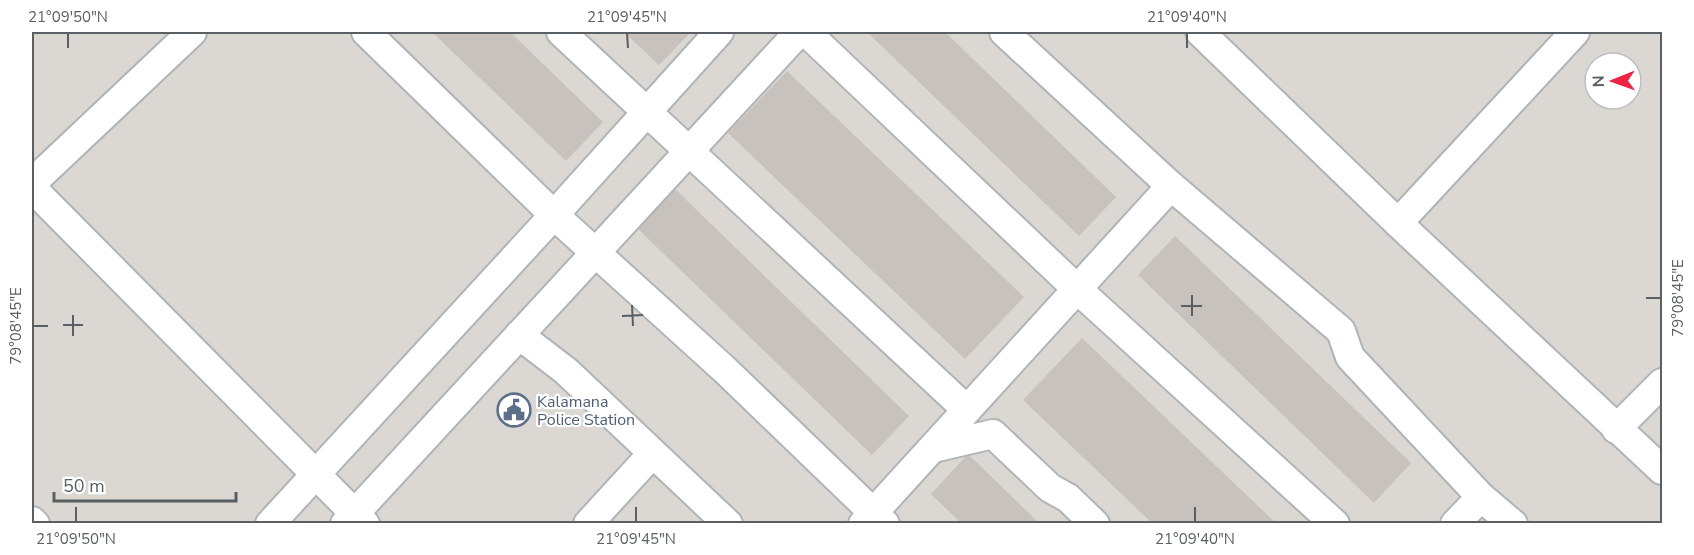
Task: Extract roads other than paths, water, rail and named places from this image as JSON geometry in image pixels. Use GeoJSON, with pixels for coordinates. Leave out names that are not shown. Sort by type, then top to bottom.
{"type":"FeatureCollection","features":[{"type":"Feature","properties":{"kind":"street"},"geometry":{"type":"LineString","coordinates":[[32,183],[192,32]]}},
{"type":"Feature","properties":{"kind":"street"},"geometry":{"type":"LineString","coordinates":[[366,32],[554,215],[724,369],[874,520],[933,448],[1171,186]]}},
{"type":"Feature","properties":{"kind":"street"},"geometry":{"type":"LineString","coordinates":[[561,32],[690,149],[967,410]]}},
{"type":"Feature","properties":{"kind":"street"},"geometry":{"type":"LineString","coordinates":[[270,524],[719,32]]}},
{"type":"Feature","properties":{"kind":"street"},"geometry":{"type":"LineString","coordinates":[[32,188],[316,474],[355,520],[519,335],[799,32]]}},
{"type":"Feature","properties":{"kind":"street"},"geometry":{"type":"LineString","coordinates":[[806,32],[1077,289],[1335,524]]}},
{"type":"Feature","properties":{"kind":"street"},"geometry":{"type":"LineString","coordinates":[[1004,32],[1171,186],[1341,331],[1350,357],[1482,496],[1513,524]]}},
{"type":"Feature","properties":{"kind":"street"},"geometry":{"type":"LineString","coordinates":[[1200,32],[1398,223],[1662,470]]}},
{"type":"Feature","properties":{"kind":"street"},"geometry":{"type":"LineString","coordinates":[[1398,223],[1575,32]]}},
{"type":"Feature","properties":{"kind":"street"},"geometry":{"type":"LineString","coordinates":[[519,335],[566,371],[728,524]]}},
{"type":"Feature","properties":{"kind":"street"},"geometry":{"type":"LineString","coordinates":[[1617,429],[1662,383]]}},
{"type":"Feature","properties":{"kind":"street"},"geometry":{"type":"LineString","coordinates":[[933,448],[993,434],[1050,488],[1068,498],[1095,524]]}},
{"type":"Feature","properties":{"kind":"street"},"geometry":{"type":"LineString","coordinates":[[588,524],[652,454]]}},
{"type":"Feature","properties":{"kind":"street"},"geometry":{"type":"LineString","coordinates":[[1455,524],[1482,496]]}},
{"type":"Feature","properties":{"kind":"place","name":"Kalamana Police Station"},"geometry":{"type":"Point","coordinates":[514,410]}}]}
